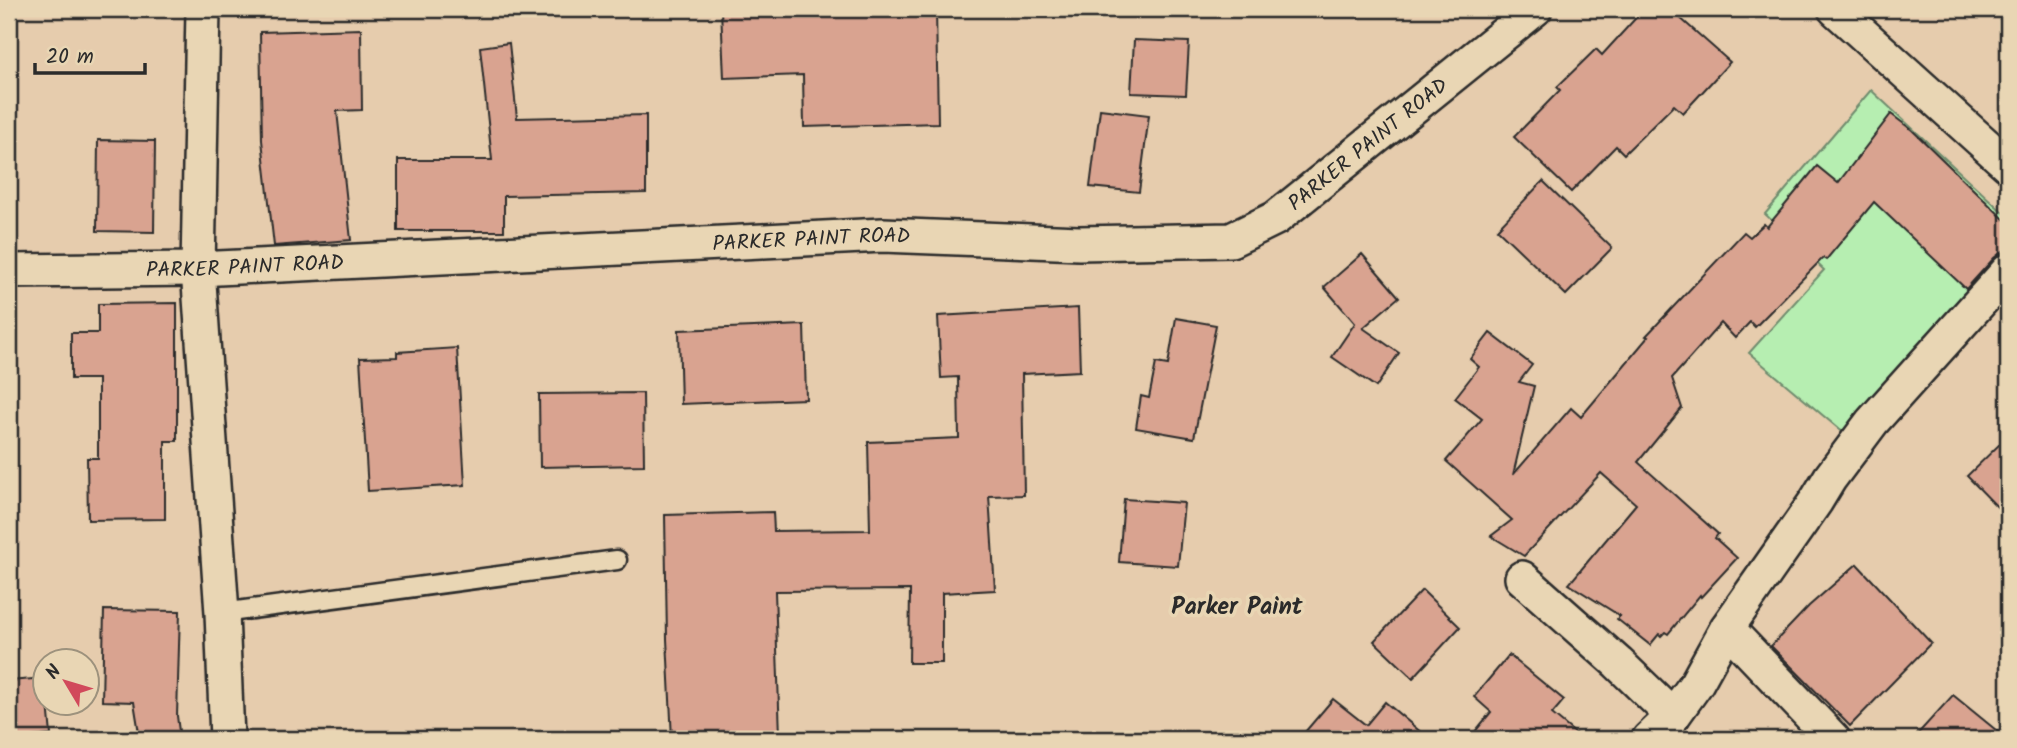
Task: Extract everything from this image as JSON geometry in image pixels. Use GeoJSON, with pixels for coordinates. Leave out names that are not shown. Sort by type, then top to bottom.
{"type":"FeatureCollection","features":[{"type":"Feature","properties":{"kind":"street"},"geometry":{"type":"LineString","coordinates":[[203,9],[198,269],[228,739]]}},
{"type":"Feature","properties":{"kind":"street","name":"PARKER PAINT ROAD"},"geometry":{"type":"LineString","coordinates":[[9,271],[198,269],[883,235],[1079,243],[1231,240],[1276,218],[1535,9]]}},
{"type":"Feature","properties":{"kind":"street"},"geometry":{"type":"LineString","coordinates":[[1835,9],[2008,165]]}},
{"type":"Feature","properties":{"kind":"street"},"geometry":{"type":"LineString","coordinates":[[1649,739],[1673,716],[1696,684],[1727,628],[1830,478],[1872,422],[2008,271]]}},
{"type":"Feature","properties":{"kind":"street"},"geometry":{"type":"LineString","coordinates":[[1522,578],[1673,716]]}},
{"type":"Feature","properties":{"kind":"street"},"geometry":{"type":"LineString","coordinates":[[1727,628],[1833,739]]}},
{"type":"Feature","properties":{"kind":"lane"},"geometry":{"type":"LineString","coordinates":[[222,613],[617,560]]}},
{"type":"Feature","properties":{"kind":"green space"},"geometry":{"type":"Polygon","coordinates":[[[1871,90],[2008,217],[2008,255],[1845,434],[1749,353],[1824,270],[1765,214],[1871,90]]]}},
{"type":"Feature","properties":{"kind":"building"},"geometry":{"type":"Polygon","coordinates":[[[721,9],[936,9],[938,123],[804,127],[803,75],[724,78],[721,9]]]}},
{"type":"Feature","properties":{"kind":"building"},"geometry":{"type":"Polygon","coordinates":[[[1644,9],[1670,9],[1730,62],[1683,113],[1674,105],[1624,154],[1616,146],[1571,192],[1514,137],[1560,90],[1557,87],[1596,49],[1602,55],[1644,9]]]}},
{"type":"Feature","properties":{"kind":"building"},"geometry":{"type":"Polygon","coordinates":[[[361,29],[362,110],[337,111],[351,240],[274,246],[262,140],[260,32],[361,29]]]}},
{"type":"Feature","properties":{"kind":"building"},"geometry":{"type":"Polygon","coordinates":[[[1134,40],[1189,42],[1186,95],[1131,93],[1134,40]]]}},
{"type":"Feature","properties":{"kind":"building"},"geometry":{"type":"Polygon","coordinates":[[[509,43],[517,118],[646,115],[646,193],[504,196],[504,231],[398,231],[398,160],[492,160],[480,47],[509,43]]]}},
{"type":"Feature","properties":{"kind":"building"},"geometry":{"type":"Polygon","coordinates":[[[1100,109],[1149,115],[1139,192],[1090,187],[1100,109]]]}},
{"type":"Feature","properties":{"kind":"building"},"geometry":{"type":"Polygon","coordinates":[[[1891,114],[1912,130],[2008,223],[2008,247],[1994,258],[1966,289],[1874,202],[1826,260],[1823,258],[1755,327],[1750,322],[1735,338],[1721,323],[1672,378],[1682,408],[1638,462],[1718,534],[1715,538],[1737,558],[1701,597],[1700,595],[1668,634],[1659,634],[1650,645],[1617,619],[1620,616],[1569,584],[1636,504],[1601,473],[1524,556],[1491,536],[1512,520],[1446,461],[1482,419],[1455,398],[1479,367],[1470,359],[1490,333],[1532,365],[1519,382],[1534,386],[1513,475],[1571,408],[1581,417],[1648,337],[1646,336],[1744,232],[1750,237],[1764,224],[1767,227],[1817,166],[1838,183],[1891,114]]]}},
{"type":"Feature","properties":{"kind":"building"},"geometry":{"type":"Polygon","coordinates":[[[98,140],[155,141],[154,232],[97,231],[98,140]]]}},
{"type":"Feature","properties":{"kind":"building"},"geometry":{"type":"Polygon","coordinates":[[[1543,181],[1612,248],[1566,295],[1497,229],[1543,181]]]}},
{"type":"Feature","properties":{"kind":"building"},"geometry":{"type":"Polygon","coordinates":[[[1362,254],[1399,297],[1363,328],[1399,353],[1376,387],[1332,357],[1355,323],[1324,287],[1362,254]]]}},
{"type":"Feature","properties":{"kind":"building"},"geometry":{"type":"Polygon","coordinates":[[[177,303],[177,441],[165,441],[165,519],[88,520],[87,458],[98,458],[98,379],[71,379],[71,333],[98,333],[98,304],[177,303]]]}},
{"type":"Feature","properties":{"kind":"building"},"geometry":{"type":"Polygon","coordinates":[[[1078,308],[1080,371],[1022,374],[1024,495],[989,496],[995,590],[942,593],[942,663],[909,663],[910,590],[775,591],[780,736],[672,739],[665,515],[773,512],[774,531],[870,530],[868,442],[959,438],[958,377],[941,378],[938,316],[1078,308]]]}},
{"type":"Feature","properties":{"kind":"building"},"geometry":{"type":"Polygon","coordinates":[[[1176,318],[1216,325],[1194,438],[1136,428],[1141,396],[1149,398],[1156,363],[1168,365],[1176,318]]]}},
{"type":"Feature","properties":{"kind":"building"},"geometry":{"type":"Polygon","coordinates":[[[804,325],[806,399],[681,404],[679,330],[804,325]]]}},
{"type":"Feature","properties":{"kind":"building"},"geometry":{"type":"Polygon","coordinates":[[[457,348],[465,485],[368,491],[360,358],[397,357],[397,352],[457,348]]]}},
{"type":"Feature","properties":{"kind":"building"},"geometry":{"type":"Polygon","coordinates":[[[643,393],[644,465],[540,467],[539,394],[643,393]]]}},
{"type":"Feature","properties":{"kind":"building"},"geometry":{"type":"Polygon","coordinates":[[[2008,436],[2008,518],[1967,476],[2008,436]]]}},
{"type":"Feature","properties":{"kind":"building"},"geometry":{"type":"Polygon","coordinates":[[[1124,499],[1184,503],[1178,566],[1119,562],[1124,499]]]}},
{"type":"Feature","properties":{"kind":"building"},"geometry":{"type":"Polygon","coordinates":[[[1857,564],[1931,643],[1850,726],[1771,646],[1809,606],[1857,564]]]}},
{"type":"Feature","properties":{"kind":"building"},"geometry":{"type":"Polygon","coordinates":[[[1422,590],[1460,627],[1413,678],[1374,641],[1422,590]]]}},
{"type":"Feature","properties":{"kind":"building"},"geometry":{"type":"Polygon","coordinates":[[[104,610],[180,611],[177,716],[180,739],[140,739],[134,702],[102,701],[104,610]]]}},
{"type":"Feature","properties":{"kind":"building"},"geometry":{"type":"Polygon","coordinates":[[[1509,655],[1564,700],[1552,714],[1582,739],[1469,739],[1491,712],[1474,697],[1509,655]]]}},
{"type":"Feature","properties":{"kind":"building"},"geometry":{"type":"Polygon","coordinates":[[[32,679],[32,716],[49,716],[51,735],[9,739],[9,681],[32,679]]]}},
{"type":"Feature","properties":{"kind":"building"},"geometry":{"type":"Polygon","coordinates":[[[1953,695],[2007,739],[1913,739],[1953,695]]]}},
{"type":"Feature","properties":{"kind":"building"},"geometry":{"type":"Polygon","coordinates":[[[1333,699],[1366,725],[1385,702],[1429,739],[1299,739],[1333,699]]]}},
{"type":"Feature","properties":{"kind":"district","name":"Parker Paint"},"geometry":{"type":"Point","coordinates":[1237,606]}}]}
